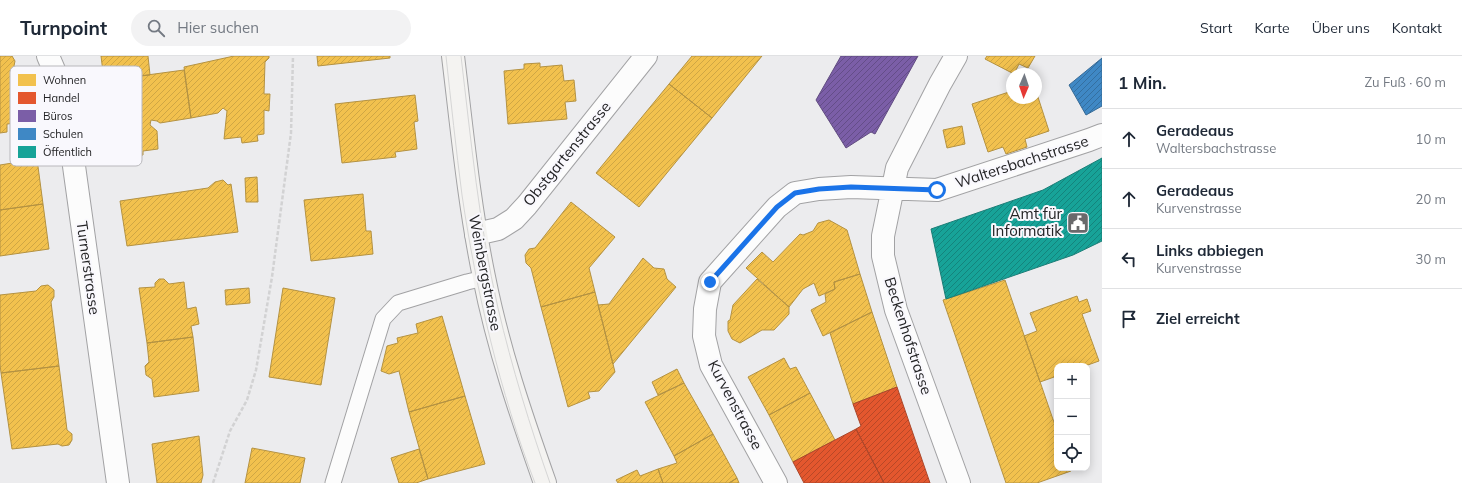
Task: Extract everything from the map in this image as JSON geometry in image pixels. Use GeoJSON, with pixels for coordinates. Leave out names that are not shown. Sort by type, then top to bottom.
{"type":"FeatureCollection","features":[{"type":"Feature","properties":{"kind":"street","name":"Turnerstrasse"},"geometry":{"type":"LineString","coordinates":[[48,56],[52,66]]}},
{"type":"Feature","properties":{"kind":"street","name":"Weinbergstrasse"},"geometry":{"type":"LineString","coordinates":[[453,56],[470,193],[484,278],[503,360],[544,483]]}},
{"type":"Feature","properties":{"kind":"street","name":"Obstgartenstrasse"},"geometry":{"type":"LineString","coordinates":[[476,234],[498,229],[514,219],[527,205],[646,56]]}},
{"type":"Feature","properties":{"kind":"street","name":"Beckenhofstrasse"},"geometry":{"type":"LineString","coordinates":[[956,56],[936,91],[897,168],[894,189],[883,236],[883,256],[896,310],[959,483]]}},
{"type":"Feature","properties":{"kind":"street","name":"Waltersbachstrasse"},"geometry":{"type":"LineString","coordinates":[[894,189],[937,190],[1102,135]]}},
{"type":"Feature","properties":{"kind":"street","name":"Turnerstrasse"},"geometry":{"type":"LineString","coordinates":[[74,166],[118,483]]}},
{"type":"Feature","properties":{"kind":"street","name":"Kurvenstrasse"},"geometry":{"type":"LineString","coordinates":[[776,483],[711,365],[704,336],[705,309],[710,282],[777,207],[795,193],[819,189],[851,187],[894,189]]}},
{"type":"Feature","properties":{"kind":"lane"},"geometry":{"type":"LineString","coordinates":[[333,483],[383,319],[398,303],[484,278]]}},
{"type":"Feature","properties":{"kind":"path"},"geometry":{"type":"LineString","coordinates":[[213,483],[230,432],[247,400],[256,370],[272,277],[291,133],[293,56]]}},
{"type":"Feature","properties":{"kind":"building: Wohnen"},"geometry":{"type":"Polygon","coordinates":[[[0,56],[12,56],[15,61],[14,66],[10,66],[10,124],[7,124],[7,132],[0,133],[0,56]]]}},
{"type":"Feature","properties":{"kind":"building: Wohnen"},"geometry":{"type":"Polygon","coordinates":[[[101,56],[148,56],[150,75],[142,76],[142,66],[102,66],[101,56]]]}},
{"type":"Feature","properties":{"kind":"building: Wohnen"},"geometry":{"type":"Polygon","coordinates":[[[234,56],[269,56],[265,62],[264,94],[270,94],[269,111],[264,110],[264,134],[257,135],[258,141],[242,143],[241,137],[224,139],[227,111],[223,108],[218,113],[191,118],[184,67],[234,56]]]}},
{"type":"Feature","properties":{"kind":"building: Wohnen"},"geometry":{"type":"Polygon","coordinates":[[[317,56],[390,56],[390,58],[318,66],[317,56]]]}},
{"type":"Feature","properties":{"kind":"building: Wohnen"},"geometry":{"type":"Polygon","coordinates":[[[692,56],[762,56],[712,118],[669,84],[692,56]]]}},
{"type":"Feature","properties":{"kind":"building: Wohnen"},"geometry":{"type":"Polygon","coordinates":[[[987,56],[1035,56],[1028,68],[1019,64],[1017,68],[1006,68],[1006,70],[985,59],[987,56]]]}},
{"type":"Feature","properties":{"kind":"building: Wohnen"},"geometry":{"type":"Polygon","coordinates":[[[540,63],[540,67],[562,65],[564,81],[574,80],[576,101],[565,102],[567,119],[508,124],[504,71],[524,69],[524,64],[540,63]]]}},
{"type":"Feature","properties":{"kind":"building: Wohnen"},"geometry":{"type":"Polygon","coordinates":[[[184,70],[191,118],[160,123],[151,120],[150,125],[157,131],[158,149],[143,151],[142,155],[142,76],[184,70]]]}},
{"type":"Feature","properties":{"kind":"building: Wohnen"},"geometry":{"type":"Polygon","coordinates":[[[669,84],[712,118],[639,207],[596,173],[669,84]]]}},
{"type":"Feature","properties":{"kind":"building: Wohnen"},"geometry":{"type":"Polygon","coordinates":[[[1006,93],[1006,104],[1040,104],[1049,131],[1025,139],[1027,147],[1006,154],[1003,147],[988,152],[972,104],[1006,93]]]}},
{"type":"Feature","properties":{"kind":"building: Wohnen"},"geometry":{"type":"Polygon","coordinates":[[[415,95],[418,121],[414,122],[417,149],[395,152],[396,157],[342,163],[335,104],[415,95]]]}},
{"type":"Feature","properties":{"kind":"building: Wohnen"},"geometry":{"type":"Polygon","coordinates":[[[962,126],[965,144],[947,148],[943,130],[962,126]]]}},
{"type":"Feature","properties":{"kind":"building: Wohnen"},"geometry":{"type":"Polygon","coordinates":[[[10,163],[10,166],[38,166],[43,204],[0,210],[0,165],[10,163]]]}},
{"type":"Feature","properties":{"kind":"building: Wohnen"},"geometry":{"type":"Polygon","coordinates":[[[257,177],[258,202],[246,202],[245,178],[257,177]]]}},
{"type":"Feature","properties":{"kind":"building: Wohnen"},"geometry":{"type":"Polygon","coordinates":[[[223,180],[228,185],[231,184],[238,232],[127,246],[120,201],[208,188],[215,182],[223,180]]]}},
{"type":"Feature","properties":{"kind":"building: Wohnen"},"geometry":{"type":"Polygon","coordinates":[[[363,194],[366,231],[371,231],[373,254],[311,261],[304,200],[363,194]]]}},
{"type":"Feature","properties":{"kind":"building: Wohnen"},"geometry":{"type":"Polygon","coordinates":[[[571,202],[615,237],[589,268],[595,292],[541,307],[531,268],[526,263],[525,255],[529,249],[535,248],[571,202]]]}},
{"type":"Feature","properties":{"kind":"building: Wohnen"},"geometry":{"type":"Polygon","coordinates":[[[43,204],[49,249],[0,256],[0,210],[43,204]]]}},
{"type":"Feature","properties":{"kind":"building: Wohnen"},"geometry":{"type":"Polygon","coordinates":[[[829,220],[847,230],[860,274],[834,282],[835,289],[819,296],[814,283],[803,289],[789,307],[746,268],[762,252],[773,262],[800,234],[803,235],[813,231],[818,223],[829,220]]]}},
{"type":"Feature","properties":{"kind":"building: Wohnen"},"geometry":{"type":"Polygon","coordinates":[[[643,258],[654,268],[664,269],[667,279],[676,287],[613,364],[598,305],[609,304],[643,258]]]}},
{"type":"Feature","properties":{"kind":"building: Wohnen"},"geometry":{"type":"Polygon","coordinates":[[[860,274],[872,312],[823,336],[811,310],[826,302],[825,294],[835,289],[834,282],[860,274]]]}},
{"type":"Feature","properties":{"kind":"building: Wohnen"},"geometry":{"type":"Polygon","coordinates":[[[159,279],[164,279],[169,284],[184,282],[187,309],[196,307],[199,324],[191,326],[193,337],[147,343],[139,288],[155,287],[155,283],[159,279]]]}},
{"type":"Feature","properties":{"kind":"building: Wohnen"},"geometry":{"type":"Polygon","coordinates":[[[757,279],[789,307],[789,314],[774,330],[762,330],[740,343],[732,339],[728,331],[728,321],[730,320],[733,305],[757,279]]]}},
{"type":"Feature","properties":{"kind":"building: Wohnen"},"geometry":{"type":"Polygon","coordinates":[[[1005,280],[1054,422],[1054,471],[1071,471],[1037,483],[1006,483],[943,300],[1005,280]]]}},
{"type":"Feature","properties":{"kind":"building: Wohnen"},"geometry":{"type":"Polygon","coordinates":[[[48,285],[54,290],[54,297],[51,302],[59,366],[1,373],[0,295],[36,291],[41,286],[48,285]]]}},
{"type":"Feature","properties":{"kind":"building: Wohnen"},"geometry":{"type":"Polygon","coordinates":[[[249,288],[250,303],[226,305],[225,290],[249,288]]]}},
{"type":"Feature","properties":{"kind":"building: Wohnen"},"geometry":{"type":"Polygon","coordinates":[[[283,288],[335,298],[321,385],[269,377],[283,288]]]}},
{"type":"Feature","properties":{"kind":"building: Wohnen"},"geometry":{"type":"Polygon","coordinates":[[[595,292],[615,372],[599,391],[588,392],[590,398],[568,407],[541,307],[595,292]]]}},
{"type":"Feature","properties":{"kind":"building: Wohnen"},"geometry":{"type":"Polygon","coordinates":[[[1077,296],[1079,302],[1087,299],[1091,311],[1082,314],[1099,361],[1090,364],[1090,363],[1054,363],[1054,377],[1040,382],[1024,336],[1037,331],[1030,313],[1077,296]]]}},
{"type":"Feature","properties":{"kind":"building: Wohnen"},"geometry":{"type":"Polygon","coordinates":[[[872,312],[897,387],[853,404],[830,333],[872,312]]]}},
{"type":"Feature","properties":{"kind":"building: Wohnen"},"geometry":{"type":"Polygon","coordinates":[[[442,316],[465,396],[409,412],[399,371],[389,374],[381,371],[387,346],[398,343],[397,338],[418,333],[416,324],[442,316]]]}},
{"type":"Feature","properties":{"kind":"building: Wohnen"},"geometry":{"type":"Polygon","coordinates":[[[193,337],[199,391],[154,397],[152,379],[146,375],[145,366],[149,362],[147,343],[193,337]]]}},
{"type":"Feature","properties":{"kind":"building: Wohnen"},"geometry":{"type":"Polygon","coordinates":[[[784,358],[790,369],[796,367],[810,393],[769,415],[748,377],[784,358]]]}},
{"type":"Feature","properties":{"kind":"building: Wohnen"},"geometry":{"type":"Polygon","coordinates":[[[59,366],[67,430],[72,434],[72,440],[69,445],[62,446],[58,444],[12,449],[1,373],[59,366]]]}},
{"type":"Feature","properties":{"kind":"building: Wohnen"},"geometry":{"type":"Polygon","coordinates":[[[677,369],[684,383],[658,395],[652,382],[677,369]]]}},
{"type":"Feature","properties":{"kind":"building: Wohnen"},"geometry":{"type":"Polygon","coordinates":[[[684,383],[713,434],[674,456],[645,402],[684,383]]]}},
{"type":"Feature","properties":{"kind":"building: Wohnen"},"geometry":{"type":"Polygon","coordinates":[[[810,393],[835,440],[793,462],[769,415],[810,393]]]}},
{"type":"Feature","properties":{"kind":"building: Wohnen"},"geometry":{"type":"Polygon","coordinates":[[[465,396],[485,464],[428,479],[409,412],[465,396]]]}},
{"type":"Feature","properties":{"kind":"building: Wohnen"},"geometry":{"type":"Polygon","coordinates":[[[713,434],[737,478],[729,483],[663,483],[658,469],[677,463],[674,456],[713,434]]]}},
{"type":"Feature","properties":{"kind":"building: Wohnen"},"geometry":{"type":"Polygon","coordinates":[[[199,436],[203,475],[201,483],[157,483],[152,444],[199,436]]]}},
{"type":"Feature","properties":{"kind":"building: Wohnen"},"geometry":{"type":"Polygon","coordinates":[[[252,448],[305,458],[300,483],[245,483],[252,448]]]}},
{"type":"Feature","properties":{"kind":"building: Wohnen"},"geometry":{"type":"Polygon","coordinates":[[[419,449],[428,479],[416,483],[399,483],[391,458],[419,449]]]}},
{"type":"Feature","properties":{"kind":"building: Wohnen"},"geometry":{"type":"Polygon","coordinates":[[[658,469],[663,483],[618,483],[616,480],[637,470],[640,476],[658,469]]]}},
{"type":"Feature","properties":{"kind":"building: Wohnen"},"geometry":{"type":"Polygon","coordinates":[[[737,478],[739,483],[729,483],[737,478]]]}},
{"type":"Feature","properties":{"kind":"building: Handel"},"geometry":{"type":"Polygon","coordinates":[[[897,387],[930,483],[884,483],[856,429],[861,426],[853,404],[897,387]]]}},
{"type":"Feature","properties":{"kind":"building: Handel"},"geometry":{"type":"Polygon","coordinates":[[[856,429],[884,483],[804,483],[793,462],[856,429]]]}},
{"type":"Feature","properties":{"kind":"building: Büros"},"geometry":{"type":"Polygon","coordinates":[[[841,56],[918,56],[875,134],[871,132],[846,148],[816,100],[841,56]]]}},
{"type":"Feature","properties":{"kind":"building: Schulen"},"geometry":{"type":"Polygon","coordinates":[[[1102,58],[1102,106],[1086,115],[1069,85],[1102,58]]]}},
{"type":"Feature","properties":{"kind":"building: Öffentlich"},"geometry":{"type":"Polygon","coordinates":[[[1102,158],[1102,241],[1073,255],[946,299],[931,229],[1043,190],[1102,158]]]}},
{"type":"Feature","properties":{"kind":"tram line"},"geometry":{"type":"LineString","coordinates":[[446,56],[462,195],[474,267],[500,377],[522,449],[535,483]]}},
{"type":"Feature","properties":{"kind":"tram line"},"geometry":{"type":"LineString","coordinates":[[461,56],[476,182],[491,277],[515,375],[550,483]]}},
{"type":"Feature","properties":{"kind":"place","name":"Amt für Informatik"},"geometry":{"type":"Point","coordinates":[1078,223]}},
{"type":"Feature","properties":{"kind":"route"},"geometry":{"type":"LineString","coordinates":[[710,282],[777,207],[795,193],[819,189],[851,187],[937,190]]}}]}
